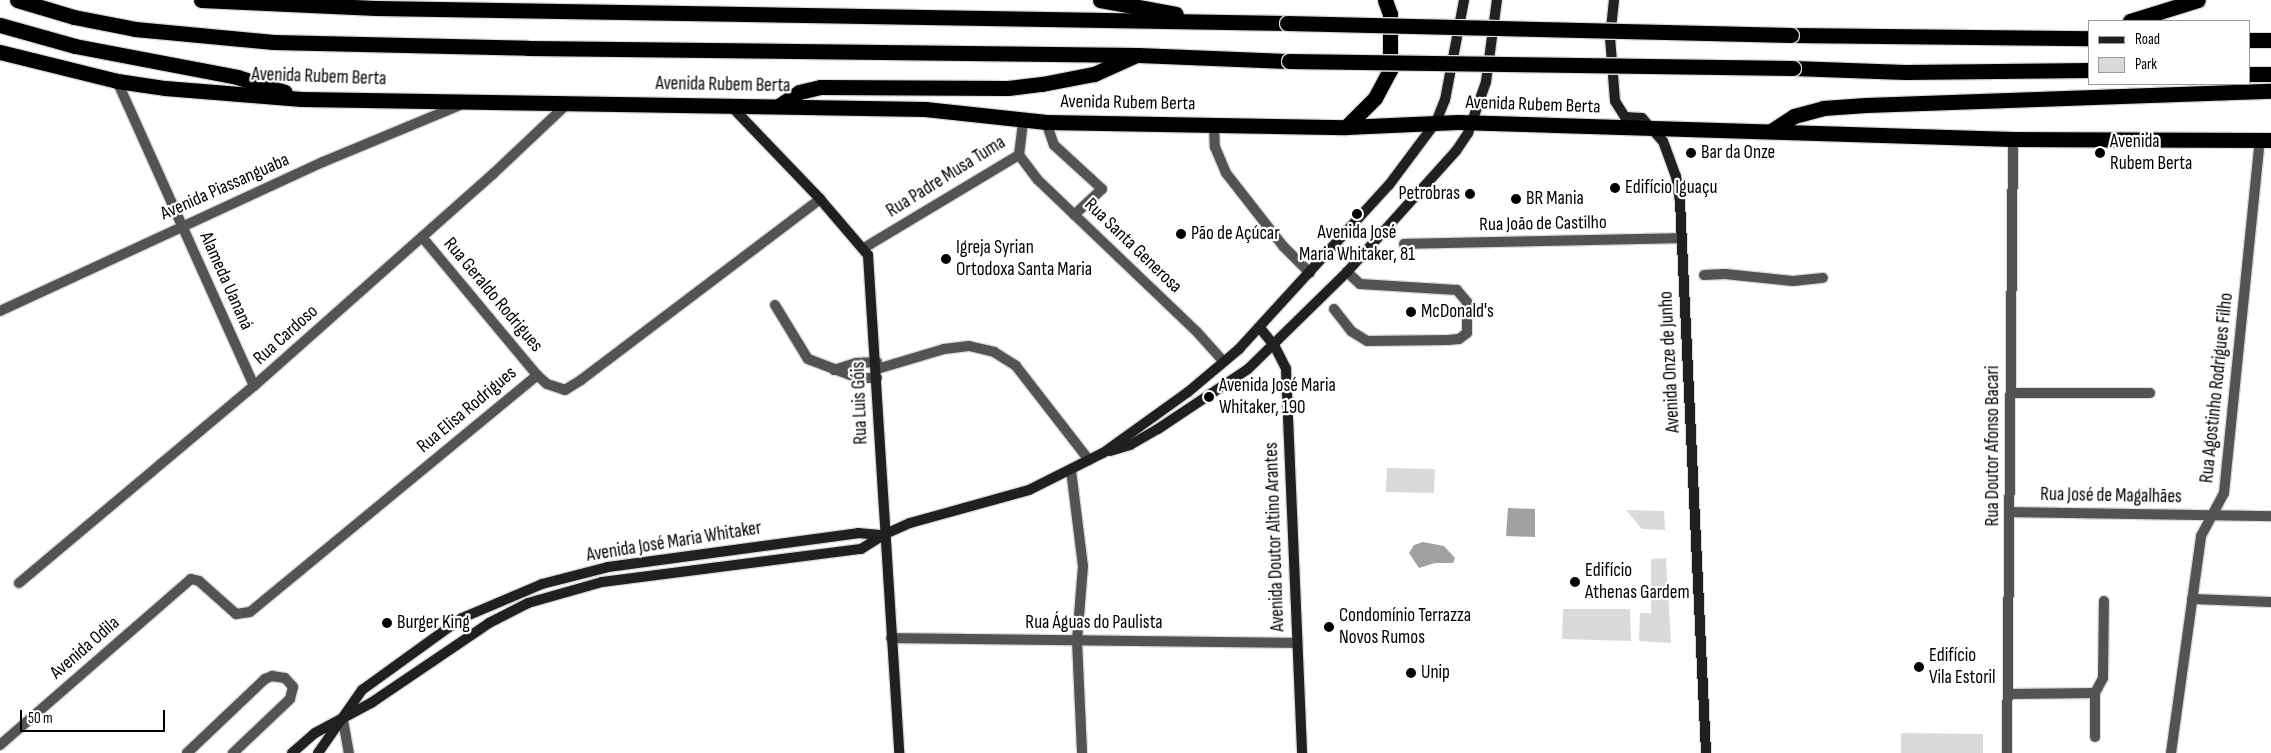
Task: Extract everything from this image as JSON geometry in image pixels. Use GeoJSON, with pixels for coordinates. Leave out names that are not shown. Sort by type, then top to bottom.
{"type":"FeatureCollection","features":[{"type":"Feature","properties":{"kind":"highway","name":"Avenida Rubem Berta"},"geometry":{"type":"LineString","coordinates":[[17,0],[74,17],[135,29],[273,42],[518,48],[1138,54],[1289,61],[1793,68],[1905,72],[2088,70]]}},
{"type":"Feature","properties":{"kind":"highway"},"geometry":{"type":"LineString","coordinates":[[202,0],[367,8],[864,18],[1199,20],[1791,35],[2085,36]]}},
{"type":"Feature","properties":{"kind":"highway"},"geometry":{"type":"LineString","coordinates":[[1100,0],[1199,20]]}},
{"type":"Feature","properties":{"kind":"highway"},"geometry":{"type":"LineString","coordinates":[[1346,127],[1375,98],[1390,70],[1390,14],[1384,0]]}},
{"type":"Feature","properties":{"kind":"highway"},"geometry":{"type":"LineString","coordinates":[[2133,20],[2198,0]]}},
{"type":"Feature","properties":{"kind":"highway"},"geometry":{"type":"LineString","coordinates":[[0,25],[75,46],[237,77],[302,98]]}},
{"type":"Feature","properties":{"kind":"highway"},"geometry":{"type":"LineString","coordinates":[[2251,40],[2271,40]]}},
{"type":"Feature","properties":{"kind":"highway","name":"Avenida Rubem Berta"},"geometry":{"type":"LineString","coordinates":[[0,52],[117,81],[165,88],[302,98],[925,109],[1046,122],[1346,127],[1436,122],[1655,130],[1771,131],[2013,139],[2265,140]]}},
{"type":"Feature","properties":{"kind":"highway"},"geometry":{"type":"LineString","coordinates":[[780,105],[799,92],[820,87],[1008,88],[1042,84],[1094,74],[1138,54]]}},
{"type":"Feature","properties":{"kind":"highway"},"geometry":{"type":"LineString","coordinates":[[2251,74],[2271,74]]}},
{"type":"Feature","properties":{"kind":"highway"},"geometry":{"type":"LineString","coordinates":[[1771,131],[1794,116],[1823,108],[2271,91]]}},
{"type":"Feature","properties":{"kind":"street","name":"Avenida José Maria Whitaker"},"geometry":{"type":"LineString","coordinates":[[1103,453],[1224,362],[1260,328],[1389,185],[1436,122],[1446,100],[1464,0]]}},
{"type":"Feature","properties":{"kind":"street","name":"Avenida José Maria Whitaker"},"geometry":{"type":"LineString","coordinates":[[343,720],[362,690],[462,618],[542,584],[626,565],[858,533],[883,535],[910,523],[1029,490],[1103,453],[1130,445],[1192,408],[1248,369],[1274,345],[1347,272],[1456,151],[1472,123],[1486,82],[1497,0]]}},
{"type":"Feature","properties":{"kind":"street"},"geometry":{"type":"LineString","coordinates":[[1614,0],[1610,37],[1615,101],[1625,117],[1642,118],[1655,130]]}},
{"type":"Feature","properties":{"kind":"street","name":"Alameda Uananá"},"geometry":{"type":"LineString","coordinates":[[117,81],[254,386]]}},
{"type":"Feature","properties":{"kind":"street","name":"Avenida Piassanguaba"},"geometry":{"type":"LineString","coordinates":[[0,311],[182,226],[468,101]]}},
{"type":"Feature","properties":{"kind":"street","name":"Rua Cardoso"},"geometry":{"type":"LineString","coordinates":[[19,583],[254,386],[422,237],[568,103]]}},
{"type":"Feature","properties":{"kind":"street","name":"Rua Luis Góis"},"geometry":{"type":"LineString","coordinates":[[730,105],[864,248],[870,270],[877,370],[883,535],[898,753]]}},
{"type":"Feature","properties":{"kind":"street","name":"Rua Padre Musa Tuma"},"geometry":{"type":"LineString","coordinates":[[864,248],[1019,155],[1023,120]]}},
{"type":"Feature","properties":{"kind":"street"},"geometry":{"type":"LineString","coordinates":[[1046,122],[1054,145],[1102,189],[1074,215]]}},
{"type":"Feature","properties":{"kind":"street"},"geometry":{"type":"LineString","coordinates":[[1214,124],[1215,147],[1226,173],[1292,258],[1310,274]]}},
{"type":"Feature","properties":{"kind":"street","name":"Avenida Onze de Junho"},"geometry":{"type":"LineString","coordinates":[[1655,130],[1676,176],[1682,238],[1706,753]]}},
{"type":"Feature","properties":{"kind":"street","name":"Rua Doutor Afonso Bacari"},"geometry":{"type":"LineString","coordinates":[[2008,753],[2013,139]]}},
{"type":"Feature","properties":{"kind":"street","name":"Rua Agostinho Rodrigues Filho"},"geometry":{"type":"LineString","coordinates":[[2171,753],[2201,536],[2224,493],[2265,140]]}},
{"type":"Feature","properties":{"kind":"street","name":"Rua Santa Generosa"},"geometry":{"type":"LineString","coordinates":[[1019,155],[1038,180],[1197,332],[1224,362]]}},
{"type":"Feature","properties":{"kind":"street","name":"Rua Elisa Rodrigues"},"geometry":{"type":"LineString","coordinates":[[193,578],[236,614],[250,612],[537,375],[546,384],[565,390],[581,380],[820,199]]}},
{"type":"Feature","properties":{"kind":"street","name":"Rua Geraldo Rodrigues"},"geometry":{"type":"LineString","coordinates":[[422,237],[537,375]]}},
{"type":"Feature","properties":{"kind":"street","name":"Rua João de Castilho"},"geometry":{"type":"LineString","coordinates":[[1404,244],[1682,238]]}},
{"type":"Feature","properties":{"kind":"street"},"geometry":{"type":"LineString","coordinates":[[1334,309],[1351,331],[1367,341],[1448,340],[1463,338],[1467,334],[1467,302],[1458,290],[1360,284],[1347,272]]}},
{"type":"Feature","properties":{"kind":"street"},"geometry":{"type":"LineString","coordinates":[[1704,275],[1725,274],[1793,281],[1823,278]]}},
{"type":"Feature","properties":{"kind":"street"},"geometry":{"type":"LineString","coordinates":[[775,305],[808,359],[858,378],[877,370],[944,349],[969,346],[994,352],[1016,366],[1089,460]]}},
{"type":"Feature","properties":{"kind":"street","name":"Avenida Doutor Altino Arantes"},"geometry":{"type":"LineString","coordinates":[[1260,328],[1274,345],[1286,369],[1302,753]]}},
{"type":"Feature","properties":{"kind":"street"},"geometry":{"type":"LineString","coordinates":[[833,370],[856,363],[877,370]]}},
{"type":"Feature","properties":{"kind":"street"},"geometry":{"type":"LineString","coordinates":[[2011,393],[2150,393]]}},
{"type":"Feature","properties":{"kind":"street"},"geometry":{"type":"LineString","coordinates":[[1070,470],[1083,566],[1077,641],[1082,753]]}},
{"type":"Feature","properties":{"kind":"street","name":"Rua José de Magalhães"},"geometry":{"type":"LineString","coordinates":[[2010,512],[2271,516]]}},
{"type":"Feature","properties":{"kind":"street"},"geometry":{"type":"LineString","coordinates":[[292,753],[315,733],[343,720],[489,622],[528,603],[602,582],[861,549],[883,535]]}},
{"type":"Feature","properties":{"kind":"street","name":"Avenida Odila"},"geometry":{"type":"LineString","coordinates":[[0,746],[193,578]]}},
{"type":"Feature","properties":{"kind":"street"},"geometry":{"type":"LineString","coordinates":[[2192,599],[2271,602]]}},
{"type":"Feature","properties":{"kind":"street"},"geometry":{"type":"LineString","coordinates":[[2095,737],[2095,693],[2103,678],[2104,601]]}},
{"type":"Feature","properties":{"kind":"street","name":"Rua Águas do Paulista"},"geometry":{"type":"LineString","coordinates":[[891,638],[1297,643]]}},
{"type":"Feature","properties":{"kind":"street"},"geometry":{"type":"LineString","coordinates":[[187,753],[265,679],[272,676],[285,678],[293,687],[290,699],[233,753]]}},
{"type":"Feature","properties":{"kind":"street"},"geometry":{"type":"LineString","coordinates":[[2008,694],[2095,693]]}},
{"type":"Feature","properties":{"kind":"street"},"geometry":{"type":"LineString","coordinates":[[318,753],[343,720]]}},
{"type":"Feature","properties":{"kind":"street"},"geometry":{"type":"LineString","coordinates":[[343,720],[349,753]]}},
{"type":"Feature","properties":{"kind":"green space"},"geometry":{"type":"Polygon","coordinates":[[[1387,468],[1435,469],[1434,493],[1386,492],[1387,468]]]}},
{"type":"Feature","properties":{"kind":"green space"},"geometry":{"type":"Polygon","coordinates":[[[1626,510],[1664,511],[1665,530],[1642,529],[1626,510]]]}},
{"type":"Feature","properties":{"kind":"green space"},"geometry":{"type":"Polygon","coordinates":[[[1666,558],[1671,643],[1639,641],[1640,613],[1651,613],[1651,559],[1666,558]]]}},
{"type":"Feature","properties":{"kind":"green space"},"geometry":{"type":"Polygon","coordinates":[[[1563,609],[1630,609],[1631,641],[1562,639],[1563,609]]]}},
{"type":"Feature","properties":{"kind":"green space"},"geometry":{"type":"Polygon","coordinates":[[[1901,733],[1983,734],[1983,753],[1901,753],[1901,733]]]}},
{"type":"Feature","properties":{"kind":"shaded area"},"geometry":{"type":"Polygon","coordinates":[[[1508,508],[1535,509],[1535,537],[1506,536],[1508,508]]]}},
{"type":"Feature","properties":{"kind":"shaded area"},"geometry":{"type":"Polygon","coordinates":[[[1423,542],[1444,546],[1455,558],[1453,563],[1435,563],[1419,568],[1409,553],[1414,545],[1423,542]]]}},
{"type":"Feature","properties":{"kind":"place","name":"Bar da Onze"},"geometry":{"type":"Point","coordinates":[1691,153]}},
{"type":"Feature","properties":{"kind":"place","name":"Avenida Rubem Berta"},"geometry":{"type":"Point","coordinates":[2100,153]}},
{"type":"Feature","properties":{"kind":"place","name":"Edifício Iguaçu"},"geometry":{"type":"Point","coordinates":[1615,188]}},
{"type":"Feature","properties":{"kind":"place","name":"Petrobras"},"geometry":{"type":"Point","coordinates":[1470,194]}},
{"type":"Feature","properties":{"kind":"place","name":"BR Mania"},"geometry":{"type":"Point","coordinates":[1516,199]}},
{"type":"Feature","properties":{"kind":"place","name":"Avenida José Maria Whitaker, 81"},"geometry":{"type":"Point","coordinates":[1357,214]}},
{"type":"Feature","properties":{"kind":"place","name":"Pão de Açúcar"},"geometry":{"type":"Point","coordinates":[1181,234]}},
{"type":"Feature","properties":{"kind":"place","name":"Igreja Syrian Ortodoxa Santa Maria"},"geometry":{"type":"Point","coordinates":[946,259]}},
{"type":"Feature","properties":{"kind":"place","name":"McDonald's"},"geometry":{"type":"Point","coordinates":[1411,312]}},
{"type":"Feature","properties":{"kind":"place","name":"Avenida José Maria Whitaker, 190"},"geometry":{"type":"Point","coordinates":[1209,397]}},
{"type":"Feature","properties":{"kind":"place","name":"Edifício Athenas Gardem"},"geometry":{"type":"Point","coordinates":[1575,582]}},
{"type":"Feature","properties":{"kind":"place","name":"Burger King"},"geometry":{"type":"Point","coordinates":[387,623]}},
{"type":"Feature","properties":{"kind":"place","name":"Condomínio Terrazza Novos Rumos"},"geometry":{"type":"Point","coordinates":[1329,627]}},
{"type":"Feature","properties":{"kind":"place","name":"Edifício Vila Estoril"},"geometry":{"type":"Point","coordinates":[1919,667]}},
{"type":"Feature","properties":{"kind":"place","name":"Unip"},"geometry":{"type":"Point","coordinates":[1411,673]}}]}
